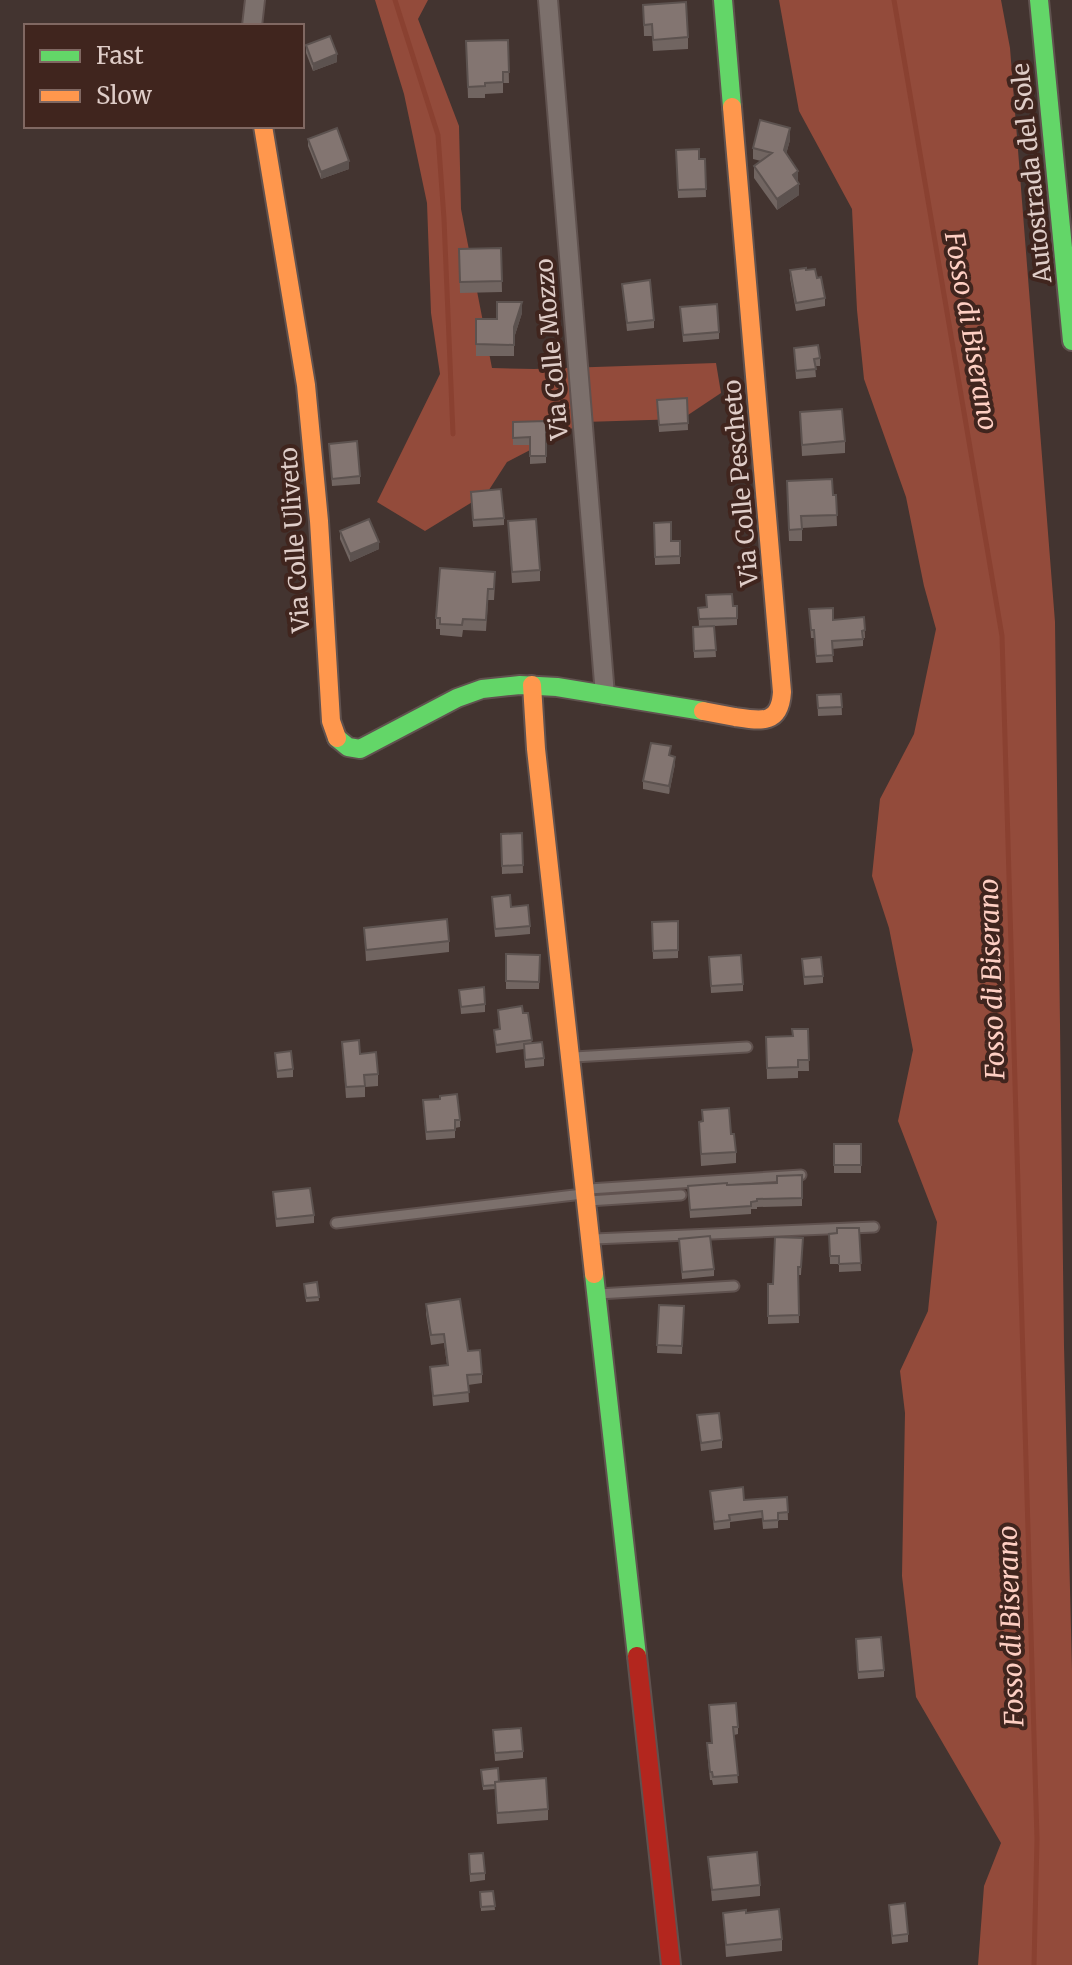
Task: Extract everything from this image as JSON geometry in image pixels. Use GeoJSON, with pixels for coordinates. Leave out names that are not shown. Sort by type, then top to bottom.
{"type":"FeatureCollection","features":[{"type":"Feature","properties":{"kind":"main road","name":"Via Colle Pescheto"},"geometry":{"type":"LineString","coordinates":[[532,685],[759,720],[767,720],[774,715],[783,698],[723,0]]}},
{"type":"Feature","properties":{"kind":"main road","name":"Autostrada del Sole"},"geometry":{"type":"LineString","coordinates":[[1039,0],[1072,341]]}},
{"type":"Feature","properties":{"kind":"main road","name":"Via Colle Uliveto"},"geometry":{"type":"LineString","coordinates":[[263,128],[306,385],[334,735],[341,745],[360,749],[470,694],[494,687],[532,685]]}},
{"type":"Feature","properties":{"kind":"main road"},"geometry":{"type":"LineString","coordinates":[[532,685],[536,749],[671,1965]]}},
{"type":"Feature","properties":{"kind":"street"},"geometry":{"type":"LineString","coordinates":[[252,24],[255,0]]}},
{"type":"Feature","properties":{"kind":"street","name":"Via Colle Mozzo"},"geometry":{"type":"LineString","coordinates":[[548,0],[605,695]]}},
{"type":"Feature","properties":{"kind":"lane"},"geometry":{"type":"LineString","coordinates":[[571,1057],[747,1047]]}},
{"type":"Feature","properties":{"kind":"lane"},"geometry":{"type":"LineString","coordinates":[[336,1223],[801,1175]]}},
{"type":"Feature","properties":{"kind":"lane"},"geometry":{"type":"LineString","coordinates":[[586,1195],[681,1195]]}},
{"type":"Feature","properties":{"kind":"lane"},"geometry":{"type":"LineString","coordinates":[[591,1239],[874,1227]]}},
{"type":"Feature","properties":{"kind":"lane"},"geometry":{"type":"LineString","coordinates":[[597,1294],[734,1286]]}},
{"type":"Feature","properties":{"kind":"shaded area"},"geometry":{"type":"Polygon","coordinates":[[[375,0],[428,0],[418,19],[459,126],[461,209],[492,368],[716,363],[721,393],[682,419],[584,422],[507,462],[487,493],[425,531],[377,502],[440,374],[431,313],[427,203],[404,94],[375,0]]]}},
{"type":"Feature","properties":{"kind":"shaded area"},"geometry":{"type":"Polygon","coordinates":[[[779,0],[1001,0],[1010,48],[1055,622],[1064,1346],[1072,1670],[1072,1965],[978,1965],[984,1886],[1001,1843],[916,1697],[902,1576],[905,1413],[900,1371],[928,1311],[937,1222],[898,1121],[913,1050],[889,928],[872,876],[880,799],[914,734],[936,629],[906,497],[864,379],[852,209],[799,111],[779,0]]]}},
{"type":"Feature","properties":{"kind":"building"},"geometry":{"type":"Polygon","coordinates":[[[686,2],[688,37],[653,40],[652,24],[644,25],[643,5],[686,2]]]}},
{"type":"Feature","properties":{"kind":"building"},"geometry":{"type":"Polygon","coordinates":[[[330,36],[337,54],[313,64],[306,45],[330,36]]]}},
{"type":"Feature","properties":{"kind":"building"},"geometry":{"type":"Polygon","coordinates":[[[508,40],[509,72],[503,72],[503,82],[468,87],[466,41],[508,40]]]}},
{"type":"Feature","properties":{"kind":"building"},"geometry":{"type":"Polygon","coordinates":[[[760,120],[790,128],[784,150],[798,171],[793,175],[799,184],[777,199],[754,166],[772,153],[753,148],[760,120]]]}},
{"type":"Feature","properties":{"kind":"building"},"geometry":{"type":"Polygon","coordinates":[[[337,128],[349,161],[321,172],[308,139],[337,128]]]}},
{"type":"Feature","properties":{"kind":"building"},"geometry":{"type":"Polygon","coordinates":[[[699,149],[699,159],[705,159],[706,189],[678,190],[676,150],[699,149]]]}},
{"type":"Feature","properties":{"kind":"building"},"geometry":{"type":"Polygon","coordinates":[[[501,248],[502,281],[460,282],[459,249],[501,248]]]}},
{"type":"Feature","properties":{"kind":"building"},"geometry":{"type":"Polygon","coordinates":[[[815,269],[817,278],[821,277],[825,298],[796,303],[790,270],[815,269]]]}},
{"type":"Feature","properties":{"kind":"building"},"geometry":{"type":"Polygon","coordinates":[[[650,280],[654,320],[627,323],[622,284],[650,280]]]}},
{"type":"Feature","properties":{"kind":"building"},"geometry":{"type":"Polygon","coordinates":[[[497,302],[522,302],[514,327],[514,345],[476,344],[476,319],[497,319],[497,302]]]}},
{"type":"Feature","properties":{"kind":"building"},"geometry":{"type":"Polygon","coordinates":[[[717,304],[719,332],[683,335],[680,307],[717,304]]]}},
{"type":"Feature","properties":{"kind":"building"},"geometry":{"type":"Polygon","coordinates":[[[818,345],[820,358],[814,359],[816,369],[796,371],[794,348],[818,345]]]}},
{"type":"Feature","properties":{"kind":"building"},"geometry":{"type":"Polygon","coordinates":[[[687,398],[688,423],[659,425],[657,400],[687,398]]]}},
{"type":"Feature","properties":{"kind":"building"},"geometry":{"type":"Polygon","coordinates":[[[842,409],[845,441],[802,445],[800,412],[842,409]]]}},
{"type":"Feature","properties":{"kind":"building"},"geometry":{"type":"Polygon","coordinates":[[[546,421],[546,456],[530,456],[530,437],[513,438],[513,422],[546,421]]]}},
{"type":"Feature","properties":{"kind":"building"},"geometry":{"type":"Polygon","coordinates":[[[357,441],[360,476],[332,479],[329,444],[357,441]]]}},
{"type":"Feature","properties":{"kind":"building"},"geometry":{"type":"Polygon","coordinates":[[[832,479],[837,515],[801,516],[802,529],[789,530],[787,481],[832,479]]]}},
{"type":"Feature","properties":{"kind":"building"},"geometry":{"type":"Polygon","coordinates":[[[501,489],[504,518],[473,520],[471,492],[501,489]]]}},
{"type":"Feature","properties":{"kind":"building"},"geometry":{"type":"Polygon","coordinates":[[[369,519],[379,542],[350,554],[340,531],[369,519]]]}},
{"type":"Feature","properties":{"kind":"building"},"geometry":{"type":"Polygon","coordinates":[[[536,519],[540,570],[512,572],[508,521],[536,519]]]}},
{"type":"Feature","properties":{"kind":"building"},"geometry":{"type":"Polygon","coordinates":[[[671,522],[671,541],[680,541],[680,556],[655,557],[654,523],[671,522]]]}},
{"type":"Feature","properties":{"kind":"building"},"geometry":{"type":"Polygon","coordinates":[[[440,568],[495,572],[494,589],[488,589],[486,620],[463,619],[462,625],[440,624],[440,618],[436,618],[440,568]]]}},
{"type":"Feature","properties":{"kind":"building"},"geometry":{"type":"Polygon","coordinates":[[[732,594],[733,606],[737,606],[737,618],[699,619],[698,608],[707,607],[706,595],[732,594]]]}},
{"type":"Feature","properties":{"kind":"building"},"geometry":{"type":"Polygon","coordinates":[[[833,608],[833,620],[864,617],[863,639],[832,641],[833,655],[816,656],[809,609],[833,608]]]}},
{"type":"Feature","properties":{"kind":"building"},"geometry":{"type":"Polygon","coordinates":[[[714,626],[716,650],[694,651],[693,627],[714,626]]]}},
{"type":"Feature","properties":{"kind":"building"},"geometry":{"type":"Polygon","coordinates":[[[841,694],[842,707],[818,708],[817,695],[841,694]]]}},
{"type":"Feature","properties":{"kind":"building"},"geometry":{"type":"Polygon","coordinates":[[[651,743],[671,746],[669,755],[675,757],[669,786],[643,781],[651,743]]]}},
{"type":"Feature","properties":{"kind":"building"},"geometry":{"type":"Polygon","coordinates":[[[522,833],[523,865],[502,866],[501,834],[522,833]]]}},
{"type":"Feature","properties":{"kind":"building"},"geometry":{"type":"Polygon","coordinates":[[[510,895],[511,907],[528,905],[530,926],[495,929],[492,897],[510,895]]]}},
{"type":"Feature","properties":{"kind":"building"},"geometry":{"type":"Polygon","coordinates":[[[447,919],[449,941],[366,950],[364,928],[447,919]]]}},
{"type":"Feature","properties":{"kind":"building"},"geometry":{"type":"Polygon","coordinates":[[[678,921],[678,950],[653,951],[652,922],[678,921]]]}},
{"type":"Feature","properties":{"kind":"building"},"geometry":{"type":"Polygon","coordinates":[[[506,954],[540,955],[539,982],[506,981],[506,954]]]}},
{"type":"Feature","properties":{"kind":"building"},"geometry":{"type":"Polygon","coordinates":[[[741,955],[743,984],[711,986],[709,957],[741,955]]]}},
{"type":"Feature","properties":{"kind":"building"},"geometry":{"type":"Polygon","coordinates":[[[821,957],[823,976],[804,977],[802,959],[821,957]]]}},
{"type":"Feature","properties":{"kind":"building"},"geometry":{"type":"Polygon","coordinates":[[[484,987],[485,1004],[461,1007],[459,990],[484,987]]]}},
{"type":"Feature","properties":{"kind":"building"},"geometry":{"type":"Polygon","coordinates":[[[522,1006],[523,1013],[528,1013],[532,1040],[496,1045],[494,1030],[500,1029],[498,1010],[522,1006]]]}},
{"type":"Feature","properties":{"kind":"building"},"geometry":{"type":"Polygon","coordinates":[[[792,1029],[808,1029],[809,1060],[798,1060],[798,1067],[767,1068],[766,1037],[793,1036],[792,1029]]]}},
{"type":"Feature","properties":{"kind":"building"},"geometry":{"type":"Polygon","coordinates":[[[359,1040],[360,1054],[376,1052],[378,1074],[364,1075],[365,1086],[346,1087],[342,1042],[359,1040]]]}},
{"type":"Feature","properties":{"kind":"building"},"geometry":{"type":"Polygon","coordinates":[[[542,1042],[544,1058],[525,1060],[524,1044],[542,1042]]]}},
{"type":"Feature","properties":{"kind":"building"},"geometry":{"type":"Polygon","coordinates":[[[291,1051],[293,1069],[277,1071],[275,1053],[291,1051]]]}},
{"type":"Feature","properties":{"kind":"building"},"geometry":{"type":"Polygon","coordinates":[[[457,1094],[460,1120],[455,1120],[455,1130],[426,1132],[423,1100],[457,1094]]]}},
{"type":"Feature","properties":{"kind":"building"},"geometry":{"type":"Polygon","coordinates":[[[729,1108],[736,1152],[701,1154],[699,1122],[703,1121],[702,1110],[729,1108]]]}},
{"type":"Feature","properties":{"kind":"building"},"geometry":{"type":"Polygon","coordinates":[[[834,1144],[861,1144],[861,1165],[834,1165],[834,1144]]]}},
{"type":"Feature","properties":{"kind":"building"},"geometry":{"type":"Polygon","coordinates":[[[802,1175],[802,1198],[757,1199],[751,1202],[751,1206],[690,1210],[688,1186],[777,1183],[777,1176],[802,1175]]]}},
{"type":"Feature","properties":{"kind":"building"},"geometry":{"type":"Polygon","coordinates":[[[310,1188],[314,1215],[276,1219],[273,1192],[310,1188]]]}},
{"type":"Feature","properties":{"kind":"building"},"geometry":{"type":"Polygon","coordinates":[[[837,1228],[859,1228],[861,1263],[839,1264],[839,1256],[830,1256],[829,1234],[837,1233],[837,1228]]]}},
{"type":"Feature","properties":{"kind":"building"},"geometry":{"type":"Polygon","coordinates":[[[710,1236],[714,1269],[682,1272],[679,1239],[710,1236]]]}},
{"type":"Feature","properties":{"kind":"building"},"geometry":{"type":"Polygon","coordinates":[[[775,1237],[803,1238],[801,1267],[798,1267],[799,1315],[768,1316],[768,1284],[773,1284],[775,1237]]]}},
{"type":"Feature","properties":{"kind":"building"},"geometry":{"type":"Polygon","coordinates":[[[317,1282],[319,1297],[306,1298],[304,1284],[317,1282]]]}},
{"type":"Feature","properties":{"kind":"building"},"geometry":{"type":"Polygon","coordinates":[[[460,1299],[468,1351],[480,1350],[482,1374],[467,1375],[469,1392],[433,1396],[430,1367],[448,1365],[444,1334],[431,1335],[426,1304],[460,1299]]]}},
{"type":"Feature","properties":{"kind":"building"},"geometry":{"type":"Polygon","coordinates":[[[659,1305],[684,1306],[682,1346],[657,1345],[659,1305]]]}},
{"type":"Feature","properties":{"kind":"building"},"geometry":{"type":"Polygon","coordinates":[[[719,1413],[722,1440],[701,1443],[697,1415],[719,1413]]]}},
{"type":"Feature","properties":{"kind":"building"},"geometry":{"type":"Polygon","coordinates":[[[743,1487],[744,1500],[787,1497],[788,1512],[778,1513],[778,1520],[763,1521],[762,1511],[729,1515],[730,1520],[714,1522],[710,1491],[743,1487]]]}},
{"type":"Feature","properties":{"kind":"building"},"geometry":{"type":"Polygon","coordinates":[[[881,1637],[884,1670],[858,1672],[856,1639],[881,1637]]]}},
{"type":"Feature","properties":{"kind":"building"},"geometry":{"type":"Polygon","coordinates":[[[736,1703],[738,1727],[733,1727],[738,1775],[713,1777],[707,1743],[712,1743],[709,1705],[736,1703]]]}},
{"type":"Feature","properties":{"kind":"building"},"geometry":{"type":"Polygon","coordinates":[[[521,1728],[523,1751],[495,1753],[493,1730],[521,1728]]]}},
{"type":"Feature","properties":{"kind":"building"},"geometry":{"type":"Polygon","coordinates":[[[498,1768],[499,1782],[483,1786],[481,1770],[498,1768]]]}},
{"type":"Feature","properties":{"kind":"building"},"geometry":{"type":"Polygon","coordinates":[[[546,1778],[548,1809],[497,1813],[495,1782],[546,1778]]]}},
{"type":"Feature","properties":{"kind":"building"},"geometry":{"type":"Polygon","coordinates":[[[757,1852],[760,1885],[712,1890],[708,1857],[757,1852]]]}},
{"type":"Feature","properties":{"kind":"building"},"geometry":{"type":"Polygon","coordinates":[[[483,1853],[485,1873],[470,1874],[469,1854],[483,1853]]]}},
{"type":"Feature","properties":{"kind":"building"},"geometry":{"type":"Polygon","coordinates":[[[493,1891],[495,1906],[481,1907],[480,1892],[493,1891]]]}},
{"type":"Feature","properties":{"kind":"building"},"geometry":{"type":"Polygon","coordinates":[[[905,1903],[908,1934],[892,1936],[889,1905],[905,1903]]]}},
{"type":"Feature","properties":{"kind":"building"},"geometry":{"type":"Polygon","coordinates":[[[779,1909],[782,1939],[726,1945],[723,1913],[779,1909]]]}},
{"type":"Feature","properties":{"kind":"waterway"},"geometry":{"type":"LineString","coordinates":[[395,0],[438,135],[453,434]]}},
{"type":"Feature","properties":{"kind":"waterway","name":"Fosso di Biserano"},"geometry":{"type":"LineString","coordinates":[[894,0],[1002,636],[1037,1839],[1034,1965]]}},
{"type":"Feature","properties":{"kind":"traffic: fast"},"geometry":{"type":"LineString","coordinates":[[723,0],[732,107]]}},
{"type":"Feature","properties":{"kind":"traffic: fast"},"geometry":{"type":"LineString","coordinates":[[1039,0],[1072,341]]}},
{"type":"Feature","properties":{"kind":"traffic: fast"},"geometry":{"type":"LineString","coordinates":[[337,738],[348,747],[360,749],[457,698],[482,689],[520,685],[557,687],[703,711]]}},
{"type":"Feature","properties":{"kind":"traffic: fast"},"geometry":{"type":"LineString","coordinates":[[594,1274],[637,1656]]}},
{"type":"Feature","properties":{"kind":"traffic: slow"},"geometry":{"type":"LineString","coordinates":[[703,711],[761,720],[777,710],[782,692],[732,107]]}},
{"type":"Feature","properties":{"kind":"traffic: slow"},"geometry":{"type":"LineString","coordinates":[[263,128],[306,385],[319,521],[331,721],[337,738]]}},
{"type":"Feature","properties":{"kind":"traffic: slow"},"geometry":{"type":"LineString","coordinates":[[532,685],[536,749],[594,1274]]}},
{"type":"Feature","properties":{"kind":"traffic: jam"},"geometry":{"type":"LineString","coordinates":[[637,1656],[671,1965]]}}]}
